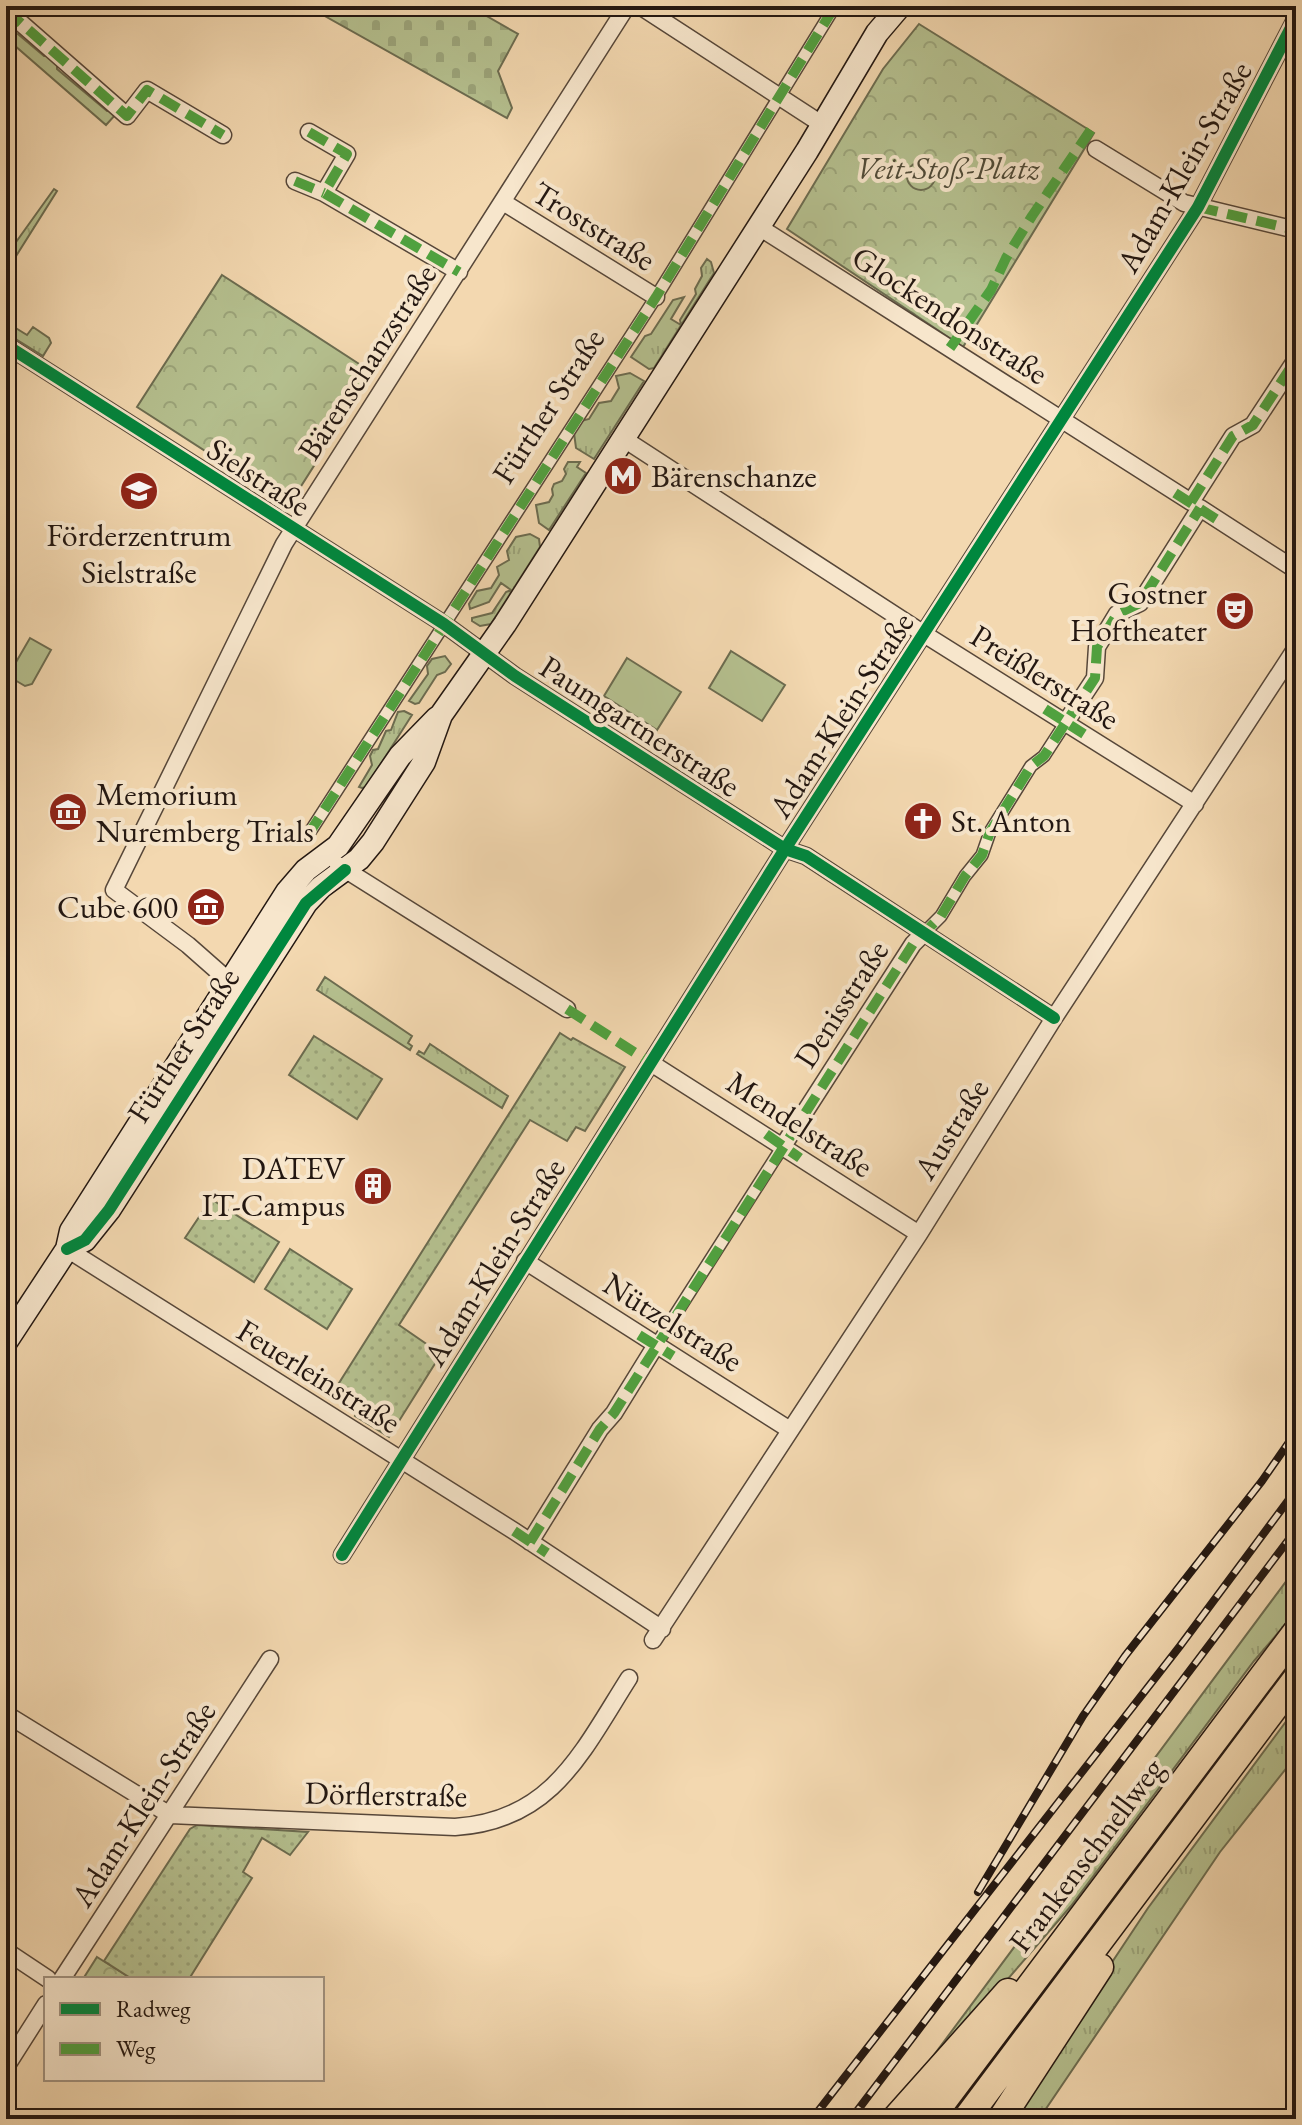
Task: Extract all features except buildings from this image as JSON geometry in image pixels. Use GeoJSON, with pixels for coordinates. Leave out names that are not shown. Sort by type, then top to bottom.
{"type":"FeatureCollection","features":[{"type":"Feature","properties":{"kind":"highway","name":"Frankenschnellweg"},"geometry":{"type":"LineString","coordinates":[[930,2119],[1296,1632]]}},
{"type":"Feature","properties":{"kind":"highway","name":"Frankenschnellweg"},"geometry":{"type":"LineString","coordinates":[[966,2119],[1296,1679]]}},
{"type":"Feature","properties":{"kind":"highway"},"geometry":{"type":"LineString","coordinates":[[1001,2119],[1141,1909],[1164,1857]]}},
{"type":"Feature","properties":{"kind":"highway"},"geometry":{"type":"LineString","coordinates":[[895,2119],[997,2003],[1077,1926]]}},
{"type":"Feature","properties":{"kind":"main road","name":"Fürther Straße"},"geometry":{"type":"LineString","coordinates":[[877,33],[883,6]]}},
{"type":"Feature","properties":{"kind":"main road","name":"Fürther Straße"},"geometry":{"type":"LineString","coordinates":[[6,1342],[67,1249],[71,1231],[294,883],[347,835],[400,756],[441,715],[484,654],[759,227],[877,33],[900,6]]}},
{"type":"Feature","properties":{"kind":"main road","name":"Fürther Straße"},"geometry":{"type":"LineString","coordinates":[[67,1249],[85,1240],[109,1210],[306,903],[369,849],[424,762],[441,715]]}},
{"type":"Feature","properties":{"kind":"street","name":"Bärenschanzstraße"},"geometry":{"type":"LineString","coordinates":[[230,982],[188,945],[114,890],[293,530],[627,6]]}},
{"type":"Feature","properties":{"kind":"street"},"geometry":{"type":"LineString","coordinates":[[640,6],[823,125]]}},
{"type":"Feature","properties":{"kind":"street","name":"Fürther Straße"},"geometry":{"type":"LineString","coordinates":[[308,835],[656,297],[835,6]]}},
{"type":"Feature","properties":{"kind":"street"},"geometry":{"type":"LineString","coordinates":[[6,10],[127,116],[147,90],[223,135]]}},
{"type":"Feature","properties":{"kind":"street","name":"Adam-Klein-Straße"},"geometry":{"type":"LineString","coordinates":[[342,1555],[785,849],[1198,207],[1296,18]]}},
{"type":"Feature","properties":{"kind":"street"},"geometry":{"type":"LineString","coordinates":[[309,132],[347,154],[324,193]]}},
{"type":"Feature","properties":{"kind":"street"},"geometry":{"type":"LineString","coordinates":[[1096,149],[1184,203],[1296,230]]}},
{"type":"Feature","properties":{"kind":"street"},"geometry":{"type":"LineString","coordinates":[[295,181],[324,193],[459,272]]}},
{"type":"Feature","properties":{"kind":"street","name":"Troststraße"},"geometry":{"type":"LineString","coordinates":[[503,202],[656,297]]}},
{"type":"Feature","properties":{"kind":"street","name":"Glockendonstraße"},"geometry":{"type":"LineString","coordinates":[[759,227],[1296,570]]}},
{"type":"Feature","properties":{"kind":"street","name":"Sielstraße"},"geometry":{"type":"LineString","coordinates":[[6,345],[444,624],[484,654]]}},
{"type":"Feature","properties":{"kind":"street","name":"Denisstraße"},"geometry":{"type":"LineString","coordinates":[[530,1542],[913,944],[941,916],[982,855],[990,832],[1031,766],[1044,756],[1095,678],[1097,647],[1117,614],[1140,603],[1233,436],[1253,425],[1296,355]]}},
{"type":"Feature","properties":{"kind":"street","name":"Preißlerstraße"},"geometry":{"type":"LineString","coordinates":[[624,439],[924,634],[1195,804]]}},
{"type":"Feature","properties":{"kind":"street","name":"Austraße"},"geometry":{"type":"LineString","coordinates":[[657,1635],[1296,648]]}},
{"type":"Feature","properties":{"kind":"street","name":"Paumgartnerstraße"},"geometry":{"type":"LineString","coordinates":[[484,654],[785,849],[806,856],[1054,1018]]}},
{"type":"Feature","properties":{"kind":"street"},"geometry":{"type":"LineString","coordinates":[[324,857],[567,1009]]}},
{"type":"Feature","properties":{"kind":"street","name":"Mendelstraße"},"geometry":{"type":"LineString","coordinates":[[651,1063],[919,1234]]}},
{"type":"Feature","properties":{"kind":"street","name":"Feuerleinstraße"},"geometry":{"type":"LineString","coordinates":[[67,1249],[530,1542],[657,1635]]}},
{"type":"Feature","properties":{"kind":"street","name":"Nützelstraße"},"geometry":{"type":"LineString","coordinates":[[525,1261],[790,1430]]}},
{"type":"Feature","properties":{"kind":"street","name":"Adam-Klein-Straße"},"geometry":{"type":"LineString","coordinates":[[63,1977],[270,1659]]}},
{"type":"Feature","properties":{"kind":"street","name":"Dörflerstraße"},"geometry":{"type":"LineString","coordinates":[[170,1815],[455,1827],[497,1822],[539,1800],[565,1773],[588,1744],[629,1678]]}},
{"type":"Feature","properties":{"kind":"street"},"geometry":{"type":"LineString","coordinates":[[6,1714],[170,1815]]}},
{"type":"Feature","properties":{"kind":"street"},"geometry":{"type":"LineString","coordinates":[[6,1951],[45,1977]]}},
{"type":"Feature","properties":{"kind":"street"},"geometry":{"type":"LineString","coordinates":[[6,2067],[44,2007]]}},
{"type":"Feature","properties":{"kind":"green space"},"geometry":{"type":"Polygon","coordinates":[[[307,6],[469,6],[518,34],[498,71],[512,108],[507,118],[307,6]]]}},
{"type":"Feature","properties":{"kind":"green space"},"geometry":{"type":"Polygon","coordinates":[[[10,20],[21,30],[18,34],[44,56],[51,56],[57,61],[57,69],[107,111],[117,113],[106,125],[6,38],[6,24],[10,20]]]}},
{"type":"Feature","properties":{"kind":"green space","name":"Veit-Stoß-Platz"},"geometry":{"type":"Polygon","coordinates":[[[919,24],[1094,133],[963,347],[787,229],[883,69],[919,24]]]}},
{"type":"Feature","properties":{"kind":"green space"},"geometry":{"type":"Polygon","coordinates":[[[921,162],[931,166],[935,176],[931,186],[921,190],[911,186],[907,176],[911,166],[921,162]]]}},
{"type":"Feature","properties":{"kind":"green space"},"geometry":{"type":"Polygon","coordinates":[[[54,189],[57,191],[6,272],[6,256],[54,189]]]}},
{"type":"Feature","properties":{"kind":"green space"},"geometry":{"type":"Polygon","coordinates":[[[707,259],[714,273],[654,368],[649,369],[631,357],[645,336],[651,334],[673,300],[684,297],[671,319],[681,325],[680,320],[696,294],[695,289],[702,276],[701,268],[707,259]]]}},
{"type":"Feature","properties":{"kind":"green space"},"geometry":{"type":"Polygon","coordinates":[[[222,275],[373,373],[289,505],[137,407],[222,275]]]}},
{"type":"Feature","properties":{"kind":"green space"},"geometry":{"type":"Polygon","coordinates":[[[6,322],[27,335],[33,327],[49,338],[51,343],[43,356],[6,333],[6,322]]]}},
{"type":"Feature","properties":{"kind":"green space"},"geometry":{"type":"Polygon","coordinates":[[[630,373],[644,381],[594,459],[576,448],[574,433],[581,421],[589,419],[599,403],[611,401],[619,388],[616,376],[630,373]]]}},
{"type":"Feature","properties":{"kind":"green space"},"geometry":{"type":"Polygon","coordinates":[[[568,462],[580,462],[577,467],[586,473],[549,530],[539,523],[536,505],[549,502],[554,484],[562,481],[566,474],[564,469],[568,462]]]}},
{"type":"Feature","properties":{"kind":"green space"},"geometry":{"type":"Polygon","coordinates":[[[530,534],[539,539],[540,547],[491,624],[480,626],[472,618],[492,613],[506,592],[511,590],[501,583],[489,602],[470,609],[469,604],[477,591],[491,588],[499,575],[497,567],[509,560],[507,551],[516,537],[530,534]]]}},
{"type":"Feature","properties":{"kind":"green space"},"geometry":{"type":"Polygon","coordinates":[[[30,638],[51,650],[32,684],[25,686],[8,676],[30,638]]]}},
{"type":"Feature","properties":{"kind":"green space"},"geometry":{"type":"Polygon","coordinates":[[[731,651],[785,685],[762,721],[709,688],[731,651]]]}},
{"type":"Feature","properties":{"kind":"green space"},"geometry":{"type":"Polygon","coordinates":[[[445,656],[451,664],[445,672],[437,675],[419,703],[409,701],[428,674],[427,666],[432,659],[445,656]]]}},
{"type":"Feature","properties":{"kind":"green space"},"geometry":{"type":"Polygon","coordinates":[[[627,658],[681,692],[657,730],[604,696],[627,658]]]}},
{"type":"Feature","properties":{"kind":"green space"},"geometry":{"type":"Polygon","coordinates":[[[398,712],[412,715],[366,787],[359,787],[372,765],[370,756],[373,750],[378,749],[386,731],[391,730],[398,712]]]}},
{"type":"Feature","properties":{"kind":"green space"},"geometry":{"type":"Polygon","coordinates":[[[325,977],[412,1036],[408,1043],[412,1046],[410,1050],[317,990],[325,977]]]}},
{"type":"Feature","properties":{"kind":"green space"},"geometry":{"type":"Polygon","coordinates":[[[560,1033],[625,1067],[585,1131],[576,1127],[567,1141],[530,1120],[399,1325],[441,1354],[389,1437],[355,1416],[364,1400],[339,1383],[560,1033]]]}},
{"type":"Feature","properties":{"kind":"green space"},"geometry":{"type":"Polygon","coordinates":[[[314,1036],[382,1079],[357,1119],[289,1075],[314,1036]]]}},
{"type":"Feature","properties":{"kind":"green space"},"geometry":{"type":"Polygon","coordinates":[[[430,1044],[508,1096],[502,1108],[417,1054],[419,1051],[424,1054],[430,1044]]]}},
{"type":"Feature","properties":{"kind":"green space"},"geometry":{"type":"Polygon","coordinates":[[[211,1199],[279,1242],[254,1282],[185,1238],[211,1199]]]}},
{"type":"Feature","properties":{"kind":"green space"},"geometry":{"type":"Polygon","coordinates":[[[290,1249],[352,1289],[327,1329],[265,1289],[290,1249]]]}},
{"type":"Feature","properties":{"kind":"green space"},"geometry":{"type":"Polygon","coordinates":[[[1296,1568],[1296,1612],[1254,1661],[1071,1906],[942,2055],[931,2059],[1296,1568]]]}},
{"type":"Feature","properties":{"kind":"green space"},"geometry":{"type":"Polygon","coordinates":[[[1296,1708],[1296,1756],[1220,1852],[1039,2119],[1008,2119],[1148,1908],[1296,1708]]]}},
{"type":"Feature","properties":{"kind":"green space"},"geometry":{"type":"Polygon","coordinates":[[[197,1825],[308,1832],[290,1855],[262,1838],[243,1872],[252,1878],[190,1977],[129,1977],[104,1961],[190,1829],[197,1825]]]}},
{"type":"Feature","properties":{"kind":"green space"},"geometry":{"type":"Polygon","coordinates":[[[97,1957],[129,1977],[84,1977],[97,1957]]]}},
{"type":"Feature","properties":{"kind":"railway"},"geometry":{"type":"LineString","coordinates":[[978,1892],[1083,1716],[1296,1432]]}},
{"type":"Feature","properties":{"kind":"railway"},"geometry":{"type":"LineString","coordinates":[[812,2119],[1180,1646],[1296,1490]]}},
{"type":"Feature","properties":{"kind":"railway"},"geometry":{"type":"LineString","coordinates":[[851,2119],[1296,1530]]}},
{"type":"Feature","properties":{"kind":"marked path"},"geometry":{"type":"LineString","coordinates":[[308,835],[656,297],[835,6]]}},
{"type":"Feature","properties":{"kind":"marked path"},"geometry":{"type":"LineString","coordinates":[[6,10],[127,116],[147,90],[223,135]]}},
{"type":"Feature","properties":{"kind":"marked path"},"geometry":{"type":"LineString","coordinates":[[950,348],[991,290],[1032,216],[1092,128]]}},
{"type":"Feature","properties":{"kind":"marked path"},"geometry":{"type":"LineString","coordinates":[[309,132],[347,154],[324,193],[459,272]]}},
{"type":"Feature","properties":{"kind":"marked path"},"geometry":{"type":"LineString","coordinates":[[295,181],[324,193]]}},
{"type":"Feature","properties":{"kind":"marked path"},"geometry":{"type":"LineString","coordinates":[[1198,207],[1296,230]]}},
{"type":"Feature","properties":{"kind":"marked path"},"geometry":{"type":"LineString","coordinates":[[1191,502],[1233,436],[1253,425],[1296,355]]}},
{"type":"Feature","properties":{"kind":"marked path"},"geometry":{"type":"LineString","coordinates":[[1175,493],[1216,519]]}},
{"type":"Feature","properties":{"kind":"marked path"},"geometry":{"type":"LineString","coordinates":[[530,1542],[913,944],[941,916],[982,855],[990,832],[1031,766],[1044,756],[1095,678],[1097,647],[1117,614],[1140,603],[1200,508]]}},
{"type":"Feature","properties":{"kind":"marked path"},"geometry":{"type":"LineString","coordinates":[[1045,709],[1084,734]]}},
{"type":"Feature","properties":{"kind":"marked path"},"geometry":{"type":"LineString","coordinates":[[567,1009],[651,1063]]}},
{"type":"Feature","properties":{"kind":"marked path"},"geometry":{"type":"LineString","coordinates":[[766,1134],[800,1158]]}},
{"type":"Feature","properties":{"kind":"marked path"},"geometry":{"type":"LineString","coordinates":[[639,1335],[673,1356]]}},
{"type":"Feature","properties":{"kind":"marked path"},"geometry":{"type":"LineString","coordinates":[[514,1531],[547,1553]]}},
{"type":"Feature","properties":{"kind":"cycle path"},"geometry":{"type":"LineString","coordinates":[[342,1555],[785,849],[1198,207],[1296,18]]}},
{"type":"Feature","properties":{"kind":"cycle path"},"geometry":{"type":"LineString","coordinates":[[6,345],[444,624],[515,676],[785,849],[806,856],[1054,1018]]}},
{"type":"Feature","properties":{"kind":"cycle path"},"geometry":{"type":"LineString","coordinates":[[67,1249],[85,1240],[109,1210],[306,903],[345,870]]}},
{"type":"Feature","properties":{"kind":"place","name":"Bärenschanze"},"geometry":{"type":"Point","coordinates":[623,476]}},
{"type":"Feature","properties":{"kind":"place","name":"Förderzentrum Sielstraße"},"geometry":{"type":"Point","coordinates":[139,491]}},
{"type":"Feature","properties":{"kind":"place","name":"Gostner Hoftheater"},"geometry":{"type":"Point","coordinates":[1235,611]}},
{"type":"Feature","properties":{"kind":"place","name":"Memorium Nuremberg Trials"},"geometry":{"type":"Point","coordinates":[68,812]}},
{"type":"Feature","properties":{"kind":"place","name":"St. Anton"},"geometry":{"type":"Point","coordinates":[923,821]}},
{"type":"Feature","properties":{"kind":"place","name":"Cube 600"},"geometry":{"type":"Point","coordinates":[206,907]}},
{"type":"Feature","properties":{"kind":"place","name":"DATEV IT-Campus"},"geometry":{"type":"Point","coordinates":[373,1186]}}]}
